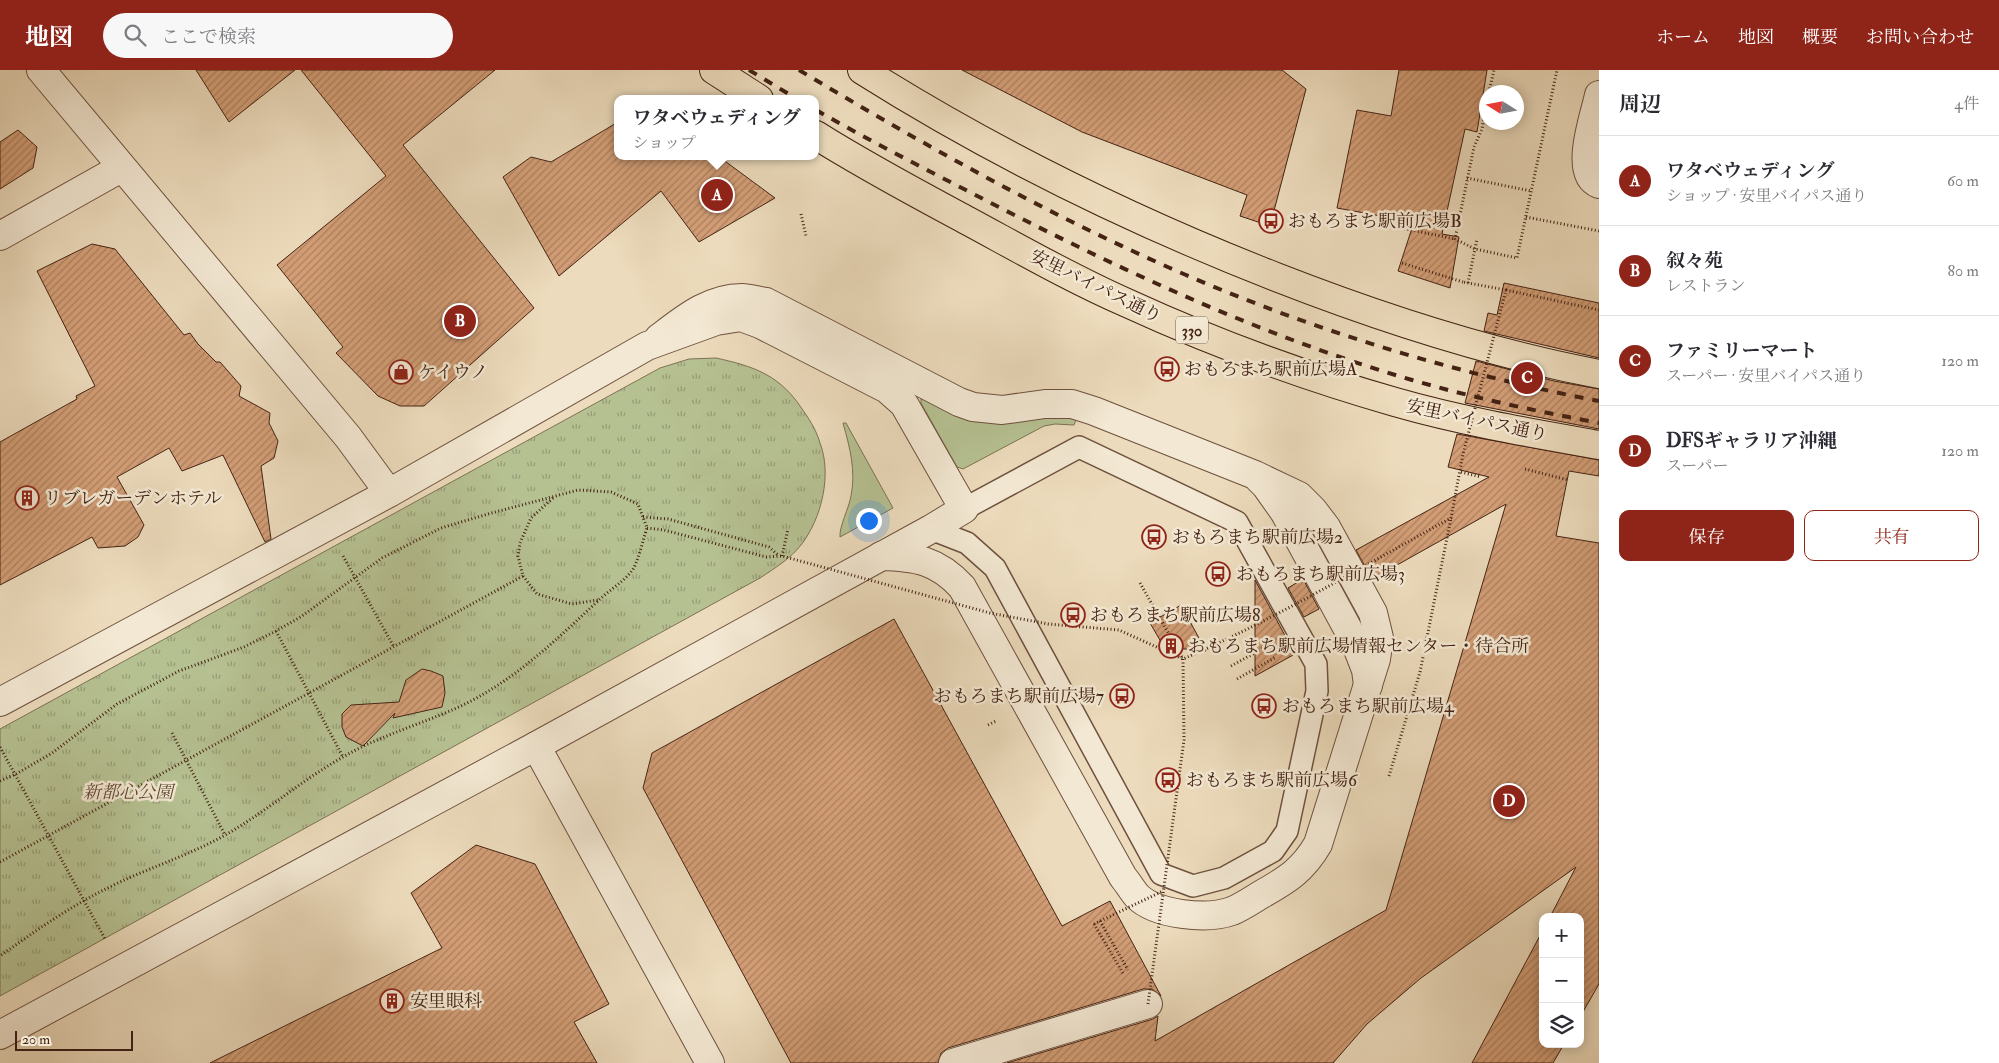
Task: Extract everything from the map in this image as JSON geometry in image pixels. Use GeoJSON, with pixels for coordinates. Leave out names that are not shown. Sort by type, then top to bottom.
{"type":"FeatureCollection","features":[{"type":"Feature","properties":{"kind":"highway"},"geometry":{"type":"LineString","coordinates":[[714,70],[753,95]]}},
{"type":"Feature","properties":{"kind":"highway"},"geometry":{"type":"LineString","coordinates":[[862,70],[909,100],[1091,198],[1215,253],[1340,302],[1437,335],[1564,368],[1599,374]]}},
{"type":"Feature","properties":{"kind":"highway","name":"安里バイパス通り"},"geometry":{"type":"LineString","coordinates":[[819,136],[859,162],[1032,256],[1126,304],[1232,347],[1329,382],[1396,402],[1533,433],[1599,445]]}},
{"type":"Feature","properties":{"kind":"street"},"geometry":{"type":"LineString","coordinates":[[41,70],[348,437],[389,493]]}},
{"type":"Feature","properties":{"kind":"street"},"geometry":{"type":"LineString","coordinates":[[1598,101],[1585,158],[1587,172],[1595,183],[1599,184]]}},
{"type":"Feature","properties":{"kind":"street"},"geometry":{"type":"LineString","coordinates":[[0,236],[122,168]]}},
{"type":"Feature","properties":{"kind":"street"},"geometry":{"type":"LineString","coordinates":[[0,702],[389,493],[647,346],[694,312],[718,300],[743,298],[766,302],[966,405],[1002,410],[1045,404],[1072,404],[1254,475],[1299,496],[1313,510],[1326,527],[1373,613],[1379,638],[1376,659],[1368,688],[1318,844],[1304,865],[1288,880],[1232,911],[1206,916],[1184,916],[1138,897],[1123,877],[962,587],[944,569],[932,564],[905,557],[881,556]]}},
{"type":"Feature","properties":{"kind":"street"},"geometry":{"type":"LineString","coordinates":[[0,1035],[536,746],[931,529],[964,509],[904,404],[892,392],[870,380],[760,324],[741,317],[716,321],[647,346]]}},
{"type":"Feature","properties":{"kind":"street"},"geometry":{"type":"LineString","coordinates":[[536,746],[710,1063]]}},
{"type":"Feature","properties":{"kind":"street"},"geometry":{"type":"LineString","coordinates":[[953,1063],[1148,1004]]}},
{"type":"Feature","properties":{"kind":"lane"},"geometry":{"type":"LineString","coordinates":[[931,529],[967,543],[995,568],[1160,874],[1193,886],[1224,878],[1273,851],[1287,830],[1317,691],[1316,664],[1237,522],[1079,447],[964,509]]}},
{"type":"Feature","properties":{"kind":"path"},"geometry":{"type":"LineString","coordinates":[[1491,85],[1494,70]]}},
{"type":"Feature","properties":{"kind":"path"},"geometry":{"type":"LineString","coordinates":[[1387,225],[1455,239],[1475,249],[1517,258],[1557,70]]}},
{"type":"Feature","properties":{"kind":"path"},"geometry":{"type":"LineString","coordinates":[[1455,239],[1474,147],[1482,130]]}},
{"type":"Feature","properties":{"kind":"path"},"geometry":{"type":"LineString","coordinates":[[1467,178],[1532,191]]}},
{"type":"Feature","properties":{"kind":"path"},"geometry":{"type":"LineString","coordinates":[[801,214],[806,236]]}},
{"type":"Feature","properties":{"kind":"path"},"geometry":{"type":"LineString","coordinates":[[1526,216],[1599,231]]}},
{"type":"Feature","properties":{"kind":"path"},"geometry":{"type":"LineString","coordinates":[[1468,283],[1477,238]]}},
{"type":"Feature","properties":{"kind":"path"},"geometry":{"type":"LineString","coordinates":[[1402,263],[1463,282],[1599,310]]}},
{"type":"Feature","properties":{"kind":"path"},"geometry":{"type":"LineString","coordinates":[[1389,776],[1420,672],[1461,472],[1463,454],[1506,290]]}},
{"type":"Feature","properties":{"kind":"path"},"geometry":{"type":"LineString","coordinates":[[1461,472],[1481,477]]}},
{"type":"Feature","properties":{"kind":"path"},"geometry":{"type":"LineString","coordinates":[[0,781],[52,753],[117,704],[179,671],[244,647],[276,632],[302,616],[382,558],[441,528],[578,490],[611,492],[638,504],[647,528],[632,571],[529,663],[475,699],[438,717],[375,740],[343,757],[257,816],[225,835],[189,853],[140,872],[84,900],[59,914],[0,956]]}},
{"type":"Feature","properties":{"kind":"path"},"geometry":{"type":"LineString","coordinates":[[554,496],[531,518],[520,543],[518,556],[522,576],[537,594],[572,604],[598,600]]}},
{"type":"Feature","properties":{"kind":"path"},"geometry":{"type":"LineString","coordinates":[[642,517],[668,519],[769,547],[780,556]]}},
{"type":"Feature","properties":{"kind":"path"},"geometry":{"type":"LineString","coordinates":[[647,528],[664,530],[766,557],[780,556],[990,613],[1048,624],[1119,630],[1183,659],[1260,623],[1451,518]]}},
{"type":"Feature","properties":{"kind":"path"},"geometry":{"type":"LineString","coordinates":[[326,527],[394,647]]}},
{"type":"Feature","properties":{"kind":"path"},"geometry":{"type":"LineString","coordinates":[[780,556],[788,529]]}},
{"type":"Feature","properties":{"kind":"path"},"geometry":{"type":"LineString","coordinates":[[0,862],[522,576]]}},
{"type":"Feature","properties":{"kind":"path"},"geometry":{"type":"LineString","coordinates":[[1140,583],[1183,659],[1184,740],[1148,1004]]}},
{"type":"Feature","properties":{"kind":"path"},"geometry":{"type":"LineString","coordinates":[[276,632],[343,757]]}},
{"type":"Feature","properties":{"kind":"path"},"geometry":{"type":"LineString","coordinates":[[1231,666],[1270,644]]}},
{"type":"Feature","properties":{"kind":"path"},"geometry":{"type":"LineString","coordinates":[[1238,679],[1277,657]]}},
{"type":"Feature","properties":{"kind":"path"},"geometry":{"type":"LineString","coordinates":[[172,733],[225,835]]}},
{"type":"Feature","properties":{"kind":"path"},"geometry":{"type":"LineString","coordinates":[[0,747],[122,970]]}},
{"type":"Feature","properties":{"kind":"path"},"geometry":{"type":"LineString","coordinates":[[1122,973],[1094,924],[1163,890]]}},
{"type":"Feature","properties":{"kind":"path"},"geometry":{"type":"LineString","coordinates":[[1100,921],[1128,970]]}},
{"type":"Feature","properties":{"kind":"green space","name":"新都心公園"},"geometry":{"type":"Polygon","coordinates":[[[716,358],[749,367],[777,381],[797,402],[811,423],[818,438],[825,468],[823,496],[815,522],[801,545],[792,555],[760,578],[0,996],[0,729],[660,368],[689,359],[716,358]]]}},
{"type":"Feature","properties":{"kind":"green space"},"geometry":{"type":"Polygon","coordinates":[[[921,398],[1039,415],[1077,417],[1074,425],[1055,424],[1044,426],[963,469],[957,467],[921,403],[921,398]]]}},
{"type":"Feature","properties":{"kind":"green space"},"geometry":{"type":"Polygon","coordinates":[[[843,423],[846,423],[893,508],[840,537],[851,496],[853,478],[850,450],[843,423]]]}},
{"type":"Feature","properties":{"kind":"building"},"geometry":{"type":"Polygon","coordinates":[[[196,70],[295,70],[229,122],[196,70]]]}},
{"type":"Feature","properties":{"kind":"building"},"geometry":{"type":"Polygon","coordinates":[[[301,70],[495,70],[403,145],[534,308],[424,406],[400,406],[378,396],[336,353],[343,347],[277,265],[386,176],[301,70]]]}},
{"type":"Feature","properties":{"kind":"building"},"geometry":{"type":"Polygon","coordinates":[[[962,70],[1282,70],[1306,89],[1270,226],[1240,216],[1247,195],[1082,132],[962,70]]]}},
{"type":"Feature","properties":{"kind":"building"},"geometry":{"type":"Polygon","coordinates":[[[1399,70],[1487,70],[1485,85],[1479,85],[1477,132],[1465,129],[1442,234],[1459,237],[1450,288],[1398,271],[1414,222],[1337,208],[1357,110],[1391,116],[1399,70]]]}},
{"type":"Feature","properties":{"kind":"building"},"geometry":{"type":"Polygon","coordinates":[[[614,124],[614,160],[723,160],[775,198],[699,242],[661,191],[559,276],[503,177],[531,157],[551,162],[614,124]]]}},
{"type":"Feature","properties":{"kind":"building"},"geometry":{"type":"Polygon","coordinates":[[[18,130],[37,147],[33,168],[0,189],[0,142],[18,130]]]}},
{"type":"Feature","properties":{"kind":"building"},"geometry":{"type":"Polygon","coordinates":[[[92,244],[115,249],[184,335],[190,333],[198,344],[216,362],[220,362],[241,386],[239,396],[270,413],[269,423],[278,441],[274,458],[261,466],[271,539],[265,542],[223,455],[182,471],[169,448],[117,477],[144,525],[138,537],[125,546],[98,548],[92,537],[0,585],[0,442],[77,399],[76,396],[95,386],[37,271],[92,244]]]}},
{"type":"Feature","properties":{"kind":"building"},"geometry":{"type":"Polygon","coordinates":[[[1504,283],[1599,303],[1599,358],[1484,331],[1488,313],[1497,315],[1504,283]]]}},
{"type":"Feature","properties":{"kind":"building"},"geometry":{"type":"Polygon","coordinates":[[[1476,361],[1554,381],[1599,389],[1599,429],[1465,403],[1476,361]]]}},
{"type":"Feature","properties":{"kind":"building"},"geometry":{"type":"Polygon","coordinates":[[[1457,434],[1599,460],[1599,476],[1569,471],[1556,536],[1599,543],[1599,984],[1584,1010],[1584,913],[1552,913],[1576,867],[1421,978],[1367,1024],[1333,1063],[1007,1063],[1158,1016],[1155,1041],[1386,910],[1506,504],[1372,579],[1356,550],[1489,477],[1448,467],[1457,434]]]}},
{"type":"Feature","properties":{"kind":"building"},"geometry":{"type":"Polygon","coordinates":[[[1303,579],[1319,609],[1304,617],[1288,588],[1303,579]]]}},
{"type":"Feature","properties":{"kind":"building"},"geometry":{"type":"Polygon","coordinates":[[[1255,580],[1295,654],[1255,676],[1255,580]]]}},
{"type":"Feature","properties":{"kind":"building"},"geometry":{"type":"Polygon","coordinates":[[[1181,605],[1206,651],[1164,647],[1150,623],[1181,605]]]}},
{"type":"Feature","properties":{"kind":"building"},"geometry":{"type":"Polygon","coordinates":[[[894,619],[1062,926],[1110,901],[1161,996],[1152,989],[1143,989],[948,1048],[941,1053],[938,1063],[791,1063],[643,788],[652,753],[894,619]]]}},
{"type":"Feature","properties":{"kind":"building"},"geometry":{"type":"Polygon","coordinates":[[[422,669],[443,676],[445,693],[442,707],[393,718],[395,713],[363,746],[346,737],[342,727],[342,714],[351,705],[399,702],[406,680],[422,669]]]}},
{"type":"Feature","properties":{"kind":"building"},"geometry":{"type":"Polygon","coordinates":[[[476,845],[535,864],[609,1004],[574,1022],[597,1063],[210,1063],[442,948],[411,893],[476,845]]]}},
{"type":"Feature","properties":{"kind":"building"},"geometry":{"type":"Polygon","coordinates":[[[1539,937],[1539,1048],[1562,1048],[1553,1063],[1472,1063],[1539,937]]]}},
{"type":"Feature","properties":{"kind":"railway"},"geometry":{"type":"LineString","coordinates":[[749,70],[790,95]]}},
{"type":"Feature","properties":{"kind":"railway"},"geometry":{"type":"LineString","coordinates":[[799,70],[893,126],[989,179],[1136,253],[1236,296],[1286,315],[1389,349],[1494,378],[1599,401]]}},
{"type":"Feature","properties":{"kind":"railway"},"geometry":{"type":"LineString","coordinates":[[819,112],[858,134],[1040,228],[1144,278],[1249,323],[1357,363],[1412,380],[1505,404],[1599,423]]}},
{"type":"Feature","properties":{"kind":"place","name":"ワタベウェディング"},"geometry":{"type":"Point","coordinates":[717,195]}},
{"type":"Feature","properties":{"kind":"place","name":"おもろまち駅前広場B"},"geometry":{"type":"Point","coordinates":[1271,221]}},
{"type":"Feature","properties":{"kind":"place","name":"叙々苑"},"geometry":{"type":"Point","coordinates":[460,321]}},
{"type":"Feature","properties":{"kind":"place","name":"おもろまち駅前広場A"},"geometry":{"type":"Point","coordinates":[1167,369]}},
{"type":"Feature","properties":{"kind":"place","name":"ケイウノ"},"geometry":{"type":"Point","coordinates":[401,372]}},
{"type":"Feature","properties":{"kind":"place","name":"ファミリーマート"},"geometry":{"type":"Point","coordinates":[1527,378]}},
{"type":"Feature","properties":{"kind":"place","name":"リブレガーデンホテル"},"geometry":{"type":"Point","coordinates":[27,498]}},
{"type":"Feature","properties":{"kind":"place","name":"おもろまち駅前広場2"},"geometry":{"type":"Point","coordinates":[1154,537]}},
{"type":"Feature","properties":{"kind":"place","name":"おもろまち駅前広場3"},"geometry":{"type":"Point","coordinates":[1218,574]}},
{"type":"Feature","properties":{"kind":"place","name":"おもろまち駅前広場8"},"geometry":{"type":"Point","coordinates":[1073,615]}},
{"type":"Feature","properties":{"kind":"place","name":"おもろまち駅前広場情報センター・待合所"},"geometry":{"type":"Point","coordinates":[1171,646]}},
{"type":"Feature","properties":{"kind":"place","name":"おもろまち駅前広場7"},"geometry":{"type":"Point","coordinates":[1122,696]}},
{"type":"Feature","properties":{"kind":"place","name":"おもろまち駅前広場4"},"geometry":{"type":"Point","coordinates":[1264,706]}},
{"type":"Feature","properties":{"kind":"place","name":"おもろまち駅前広場6"},"geometry":{"type":"Point","coordinates":[1168,780]}},
{"type":"Feature","properties":{"kind":"place","name":"DFSギャラリア沖縄"},"geometry":{"type":"Point","coordinates":[1509,801]}},
{"type":"Feature","properties":{"kind":"place","name":"安里眼科"},"geometry":{"type":"Point","coordinates":[392,1001]}}]}
